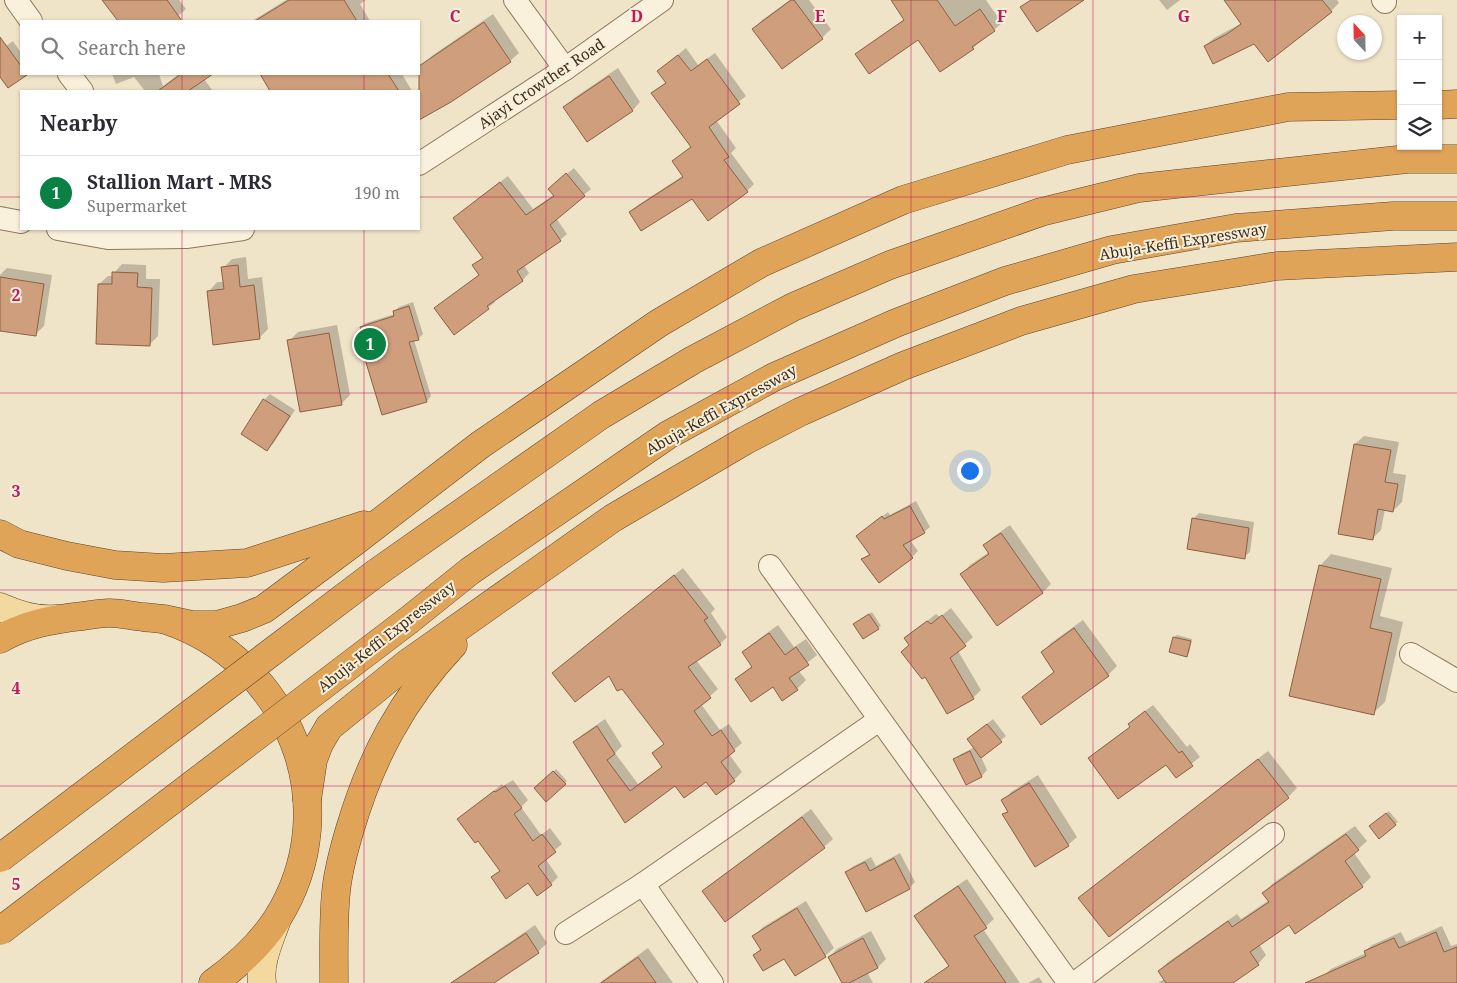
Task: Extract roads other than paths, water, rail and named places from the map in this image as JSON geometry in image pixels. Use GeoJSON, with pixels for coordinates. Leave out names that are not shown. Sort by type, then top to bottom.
{"type":"FeatureCollection","features":[{"type":"Feature","properties":{"kind":"highway"},"geometry":{"type":"LineString","coordinates":[[1442,105],[1457,104]]}},
{"type":"Feature","properties":{"kind":"highway"},"geometry":{"type":"LineString","coordinates":[[0,639],[26,626],[58,619],[109,613],[164,619],[192,625],[216,625],[242,618],[264,609],[480,445],[659,323],[761,263],[903,200],[1067,150],[1288,107],[1397,105]]}},
{"type":"Feature","properties":{"kind":"highway"},"geometry":{"type":"LineString","coordinates":[[0,858],[376,573],[601,415],[685,365],[792,307],[890,265],[1042,212],[1139,188],[1407,159],[1457,160]]}},
{"type":"Feature","properties":{"kind":"highway","name":"Abuja-Keffi Expressway"},"geometry":{"type":"LineString","coordinates":[[0,931],[409,620],[470,571],[668,435],[774,377],[896,323],[1005,281],[1112,250],[1236,228],[1393,216],[1457,216]]}},
{"type":"Feature","properties":{"kind":"highway"},"geometry":{"type":"LineString","coordinates":[[306,800],[319,744],[330,727],[408,663],[613,518],[746,440],[800,412],[903,366],[1021,321],[1134,289],[1277,266],[1457,257]]}},
{"type":"Feature","properties":{"kind":"highway"},"geometry":{"type":"LineString","coordinates":[[0,534],[19,544],[67,556],[115,565],[162,568],[247,563],[384,519]]}},
{"type":"Feature","properties":{"kind":"highway"},"geometry":{"type":"LineString","coordinates":[[334,983],[336,891],[344,849],[357,805],[371,768],[384,738],[430,670],[493,602]]}},
{"type":"Feature","properties":{"kind":"highway"},"geometry":{"type":"LineString","coordinates":[[164,619],[196,632],[226,650],[252,674],[274,701],[290,732],[302,765],[306,800],[306,831],[301,861],[291,891],[277,919],[258,943],[237,965],[213,983]]}},
{"type":"Feature","properties":{"kind":"main road"},"geometry":{"type":"LineString","coordinates":[[0,607],[16,614],[34,618],[44,620],[58,619]]}},
{"type":"Feature","properties":{"kind":"main road"},"geometry":{"type":"LineString","coordinates":[[262,983],[261,972],[264,957],[277,919]]}},
{"type":"Feature","properties":{"kind":"street"},"geometry":{"type":"LineString","coordinates":[[16,0],[30,20]]}},
{"type":"Feature","properties":{"kind":"street"},"geometry":{"type":"LineString","coordinates":[[515,0],[566,69]]}},
{"type":"Feature","properties":{"kind":"street","name":"Ajayi Crowther Road"},"geometry":{"type":"LineString","coordinates":[[420,163],[566,69],[662,0]]}},
{"type":"Feature","properties":{"kind":"street"},"geometry":{"type":"LineString","coordinates":[[70,75],[81,90]]}},
{"type":"Feature","properties":{"kind":"street"},"geometry":{"type":"LineString","coordinates":[[0,218],[20,222]]}},
{"type":"Feature","properties":{"kind":"street"},"geometry":{"type":"LineString","coordinates":[[64,230],[108,238],[228,230]]}},
{"type":"Feature","properties":{"kind":"street"},"geometry":{"type":"LineString","coordinates":[[770,566],[1069,983]]}},
{"type":"Feature","properties":{"kind":"street"},"geometry":{"type":"LineString","coordinates":[[1411,654],[1457,681]]}},
{"type":"Feature","properties":{"kind":"street"},"geometry":{"type":"LineString","coordinates":[[566,933],[643,884],[879,720]]}},
{"type":"Feature","properties":{"kind":"street"},"geometry":{"type":"LineString","coordinates":[[1076,983],[1273,834]]}},
{"type":"Feature","properties":{"kind":"street"},"geometry":{"type":"LineString","coordinates":[[643,884],[712,983]]}},
{"type":"Feature","properties":{"kind":"place","name":"Stallion Mart - MRS"},"geometry":{"type":"Point","coordinates":[370,344]}}]}
